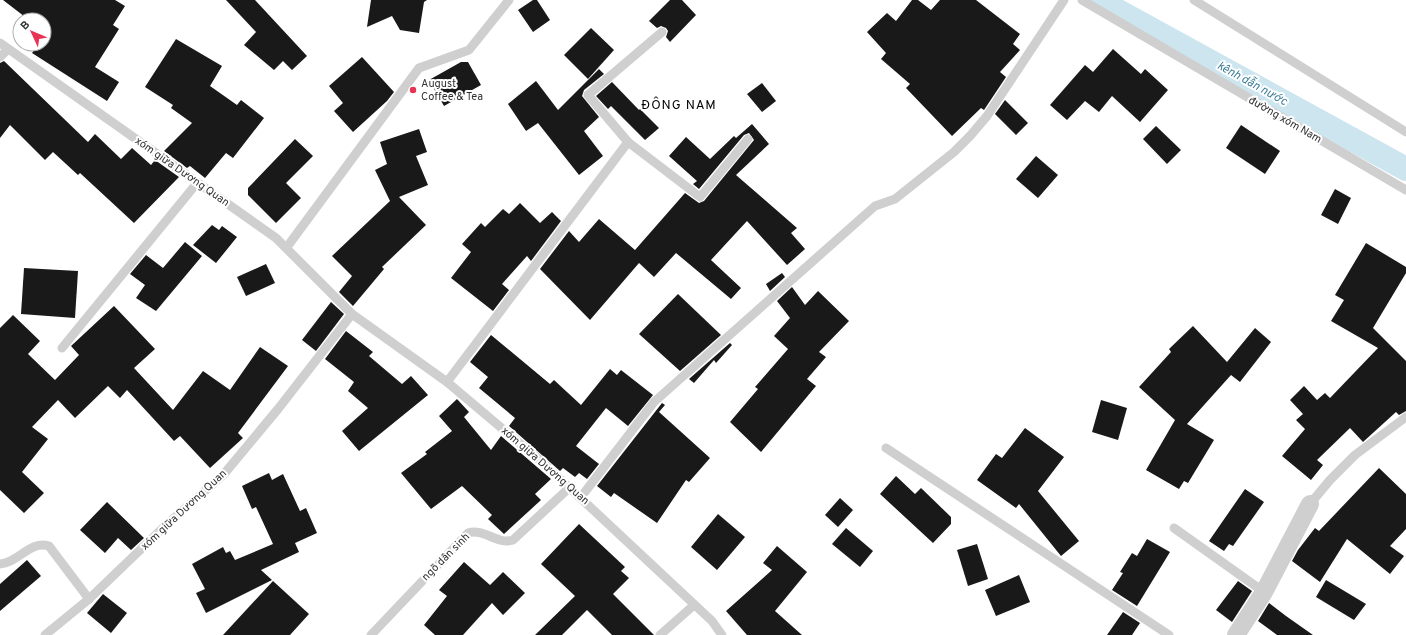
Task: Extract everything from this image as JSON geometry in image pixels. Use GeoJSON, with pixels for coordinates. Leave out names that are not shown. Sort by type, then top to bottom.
{"type":"FeatureCollection","features":[{"type":"Feature","properties":{"kind":"street"},"geometry":{"type":"LineString","coordinates":[[1236,635],[1264,592],[1310,504]]}},
{"type":"Feature","properties":{"kind":"lane"},"geometry":{"type":"LineString","coordinates":[[287,247],[419,68],[469,50],[509,0]]}},
{"type":"Feature","properties":{"kind":"lane"},"geometry":{"type":"LineString","coordinates":[[581,498],[654,402],[875,206],[895,199],[954,152],[970,136],[986,116],[1064,0]]}},
{"type":"Feature","properties":{"kind":"lane","name":"đường xóm Nam"},"geometry":{"type":"LineString","coordinates":[[1082,0],[1406,190]]}},
{"type":"Feature","properties":{"kind":"lane"},"geometry":{"type":"LineString","coordinates":[[1194,0],[1406,132]]}},
{"type":"Feature","properties":{"kind":"lane"},"geometry":{"type":"LineString","coordinates":[[662,32],[588,95],[628,142],[700,197],[748,139]]}},
{"type":"Feature","properties":{"kind":"lane"},"geometry":{"type":"LineString","coordinates":[[0,58],[4,46]]}},
{"type":"Feature","properties":{"kind":"lane","name":"xóm giữa Dương Quan"},"geometry":{"type":"LineString","coordinates":[[4,46],[287,247],[352,314],[447,382],[542,462],[568,488],[581,498],[712,621],[722,635]]}},
{"type":"Feature","properties":{"kind":"lane"},"geometry":{"type":"LineString","coordinates":[[447,382],[628,142]]}},
{"type":"Feature","properties":{"kind":"lane"},"geometry":{"type":"LineString","coordinates":[[62,348],[197,182]]}},
{"type":"Feature","properties":{"kind":"lane","name":"xóm giữa Dương Quan"},"geometry":{"type":"LineString","coordinates":[[45,635],[88,599],[165,526],[224,474],[278,409],[352,314]]}},
{"type":"Feature","properties":{"kind":"lane"},"geometry":{"type":"LineString","coordinates":[[1310,504],[1355,454],[1406,417]]}},
{"type":"Feature","properties":{"kind":"lane"},"geometry":{"type":"LineString","coordinates":[[886,448],[1169,635]]}},
{"type":"Feature","properties":{"kind":"lane","name":"ngõ dân sinh"},"geometry":{"type":"LineString","coordinates":[[371,635],[468,533],[475,531],[502,541],[513,540],[568,488]]}},
{"type":"Feature","properties":{"kind":"lane"},"geometry":{"type":"LineString","coordinates":[[1174,528],[1264,592]]}},
{"type":"Feature","properties":{"kind":"lane"},"geometry":{"type":"LineString","coordinates":[[0,564],[12,561],[37,545],[49,546],[88,599]]}},
{"type":"Feature","properties":{"kind":"lane"},"geometry":{"type":"LineString","coordinates":[[660,635],[694,605]]}},
{"type":"Feature","properties":{"kind":"building"},"geometry":{"type":"Polygon","coordinates":[[[3,0],[115,0],[125,6],[113,25],[119,29],[95,67],[119,82],[107,101],[32,53],[52,52],[52,12],[19,12],[3,0]]]}},
{"type":"Feature","properties":{"kind":"building"},"geometry":{"type":"Polygon","coordinates":[[[226,0],[255,0],[307,56],[292,70],[283,61],[274,70],[244,45],[256,32],[226,0]]]}},
{"type":"Feature","properties":{"kind":"building"},"geometry":{"type":"Polygon","coordinates":[[[371,0],[427,0],[424,2],[419,33],[400,30],[392,16],[367,27],[371,0]]]}},
{"type":"Feature","properties":{"kind":"building"},"geometry":{"type":"Polygon","coordinates":[[[533,0],[537,0],[550,20],[533,32],[518,10],[533,0]]]}},
{"type":"Feature","properties":{"kind":"building"},"geometry":{"type":"Polygon","coordinates":[[[670,0],[682,0],[696,15],[670,42],[666,37],[668,31],[666,28],[661,26],[657,28],[649,21],[670,0]]]}},
{"type":"Feature","properties":{"kind":"building"},"geometry":{"type":"Polygon","coordinates":[[[912,0],[918,0],[931,10],[940,0],[976,0],[1020,34],[1013,44],[1020,50],[1000,72],[1006,77],[984,110],[981,108],[952,136],[906,88],[910,84],[881,59],[886,53],[867,32],[887,13],[896,21],[912,0]]]}},
{"type":"Feature","properties":{"kind":"building"},"geometry":{"type":"Polygon","coordinates":[[[591,28],[614,50],[588,79],[564,55],[591,28]]]}},
{"type":"Feature","properties":{"kind":"building"},"geometry":{"type":"Polygon","coordinates":[[[176,39],[222,66],[210,86],[237,105],[241,100],[264,118],[233,158],[226,153],[205,178],[190,166],[187,168],[164,151],[192,123],[171,108],[173,105],[145,87],[176,39]]]}},
{"type":"Feature","properties":{"kind":"building"},"geometry":{"type":"Polygon","coordinates":[[[1113,49],[1141,74],[1145,69],[1168,90],[1140,122],[1112,96],[1099,112],[1085,101],[1067,120],[1050,105],[1085,65],[1093,72],[1113,49]]]}},
{"type":"Feature","properties":{"kind":"building"},"geometry":{"type":"Polygon","coordinates":[[[362,57],[394,92],[387,101],[353,132],[334,111],[343,103],[329,86],[362,57]]]}},
{"type":"Feature","properties":{"kind":"building"},"geometry":{"type":"Polygon","coordinates":[[[4,61],[88,142],[95,134],[121,159],[132,148],[151,165],[155,160],[179,177],[134,223],[80,173],[78,175],[53,152],[45,160],[10,125],[0,138],[0,63],[4,61]]]}},
{"type":"Feature","properties":{"kind":"building"},"geometry":{"type":"Polygon","coordinates":[[[461,62],[468,62],[481,85],[444,106],[429,80],[461,62]]]}},
{"type":"Feature","properties":{"kind":"building"},"geometry":{"type":"Polygon","coordinates":[[[599,69],[604,74],[584,90],[582,96],[599,117],[584,131],[603,156],[579,175],[538,123],[526,131],[508,104],[536,81],[558,110],[599,69]]]}},
{"type":"Feature","properties":{"kind":"building"},"geometry":{"type":"Polygon","coordinates":[[[612,82],[659,128],[645,140],[611,106],[608,109],[596,96],[612,82]]]}},
{"type":"Feature","properties":{"kind":"building"},"geometry":{"type":"Polygon","coordinates":[[[762,83],[776,101],[762,112],[747,94],[762,83]]]}},
{"type":"Feature","properties":{"kind":"building"},"geometry":{"type":"Polygon","coordinates":[[[1005,100],[1028,123],[1016,135],[995,114],[1005,100]]]}},
{"type":"Feature","properties":{"kind":"building"},"geometry":{"type":"Polygon","coordinates":[[[752,124],[769,144],[736,175],[797,228],[791,233],[805,249],[787,265],[747,221],[711,260],[741,288],[731,299],[676,253],[654,277],[639,263],[590,320],[540,269],[569,231],[579,242],[599,219],[635,250],[685,193],[699,203],[704,201],[754,140],[749,133],[744,135],[699,189],[693,184],[697,181],[669,156],[686,137],[710,159],[734,136],[736,138],[752,124]]]}},
{"type":"Feature","properties":{"kind":"building"},"geometry":{"type":"Polygon","coordinates":[[[1241,125],[1280,151],[1265,174],[1226,148],[1241,125]]]}},
{"type":"Feature","properties":{"kind":"building"},"geometry":{"type":"Polygon","coordinates":[[[1156,126],[1181,150],[1167,164],[1143,139],[1156,126]]]}},
{"type":"Feature","properties":{"kind":"building"},"geometry":{"type":"Polygon","coordinates":[[[419,129],[427,152],[416,156],[428,185],[399,197],[426,225],[382,267],[384,269],[353,306],[339,292],[352,276],[332,256],[390,201],[375,170],[387,164],[380,142],[419,129]]]}},
{"type":"Feature","properties":{"kind":"building"},"geometry":{"type":"Polygon","coordinates":[[[295,139],[313,156],[286,183],[301,198],[276,223],[248,195],[248,188],[295,139]]]}},
{"type":"Feature","properties":{"kind":"building"},"geometry":{"type":"Polygon","coordinates":[[[1036,156],[1058,175],[1038,198],[1016,179],[1036,156]]]}},
{"type":"Feature","properties":{"kind":"building"},"geometry":{"type":"Polygon","coordinates":[[[1335,189],[1351,198],[1338,224],[1321,215],[1335,189]]]}},
{"type":"Feature","properties":{"kind":"building"},"geometry":{"type":"Polygon","coordinates":[[[520,203],[540,223],[552,212],[561,221],[531,261],[527,256],[502,284],[509,290],[493,311],[451,278],[471,252],[462,244],[481,223],[485,227],[503,209],[509,214],[520,203]]]}},
{"type":"Feature","properties":{"kind":"building"},"geometry":{"type":"Polygon","coordinates":[[[212,225],[219,230],[222,226],[237,237],[216,263],[193,245],[212,225]]]}},
{"type":"Feature","properties":{"kind":"building"},"geometry":{"type":"Polygon","coordinates":[[[185,242],[202,256],[156,311],[136,298],[145,285],[130,274],[146,255],[163,268],[185,242]]]}},
{"type":"Feature","properties":{"kind":"building"},"geometry":{"type":"Polygon","coordinates":[[[1366,243],[1406,267],[1406,273],[1373,328],[1406,361],[1406,411],[1399,415],[1396,412],[1363,442],[1350,428],[1317,460],[1323,465],[1311,480],[1282,456],[1305,429],[1296,420],[1303,414],[1290,400],[1304,386],[1317,400],[1325,393],[1330,398],[1378,348],[1331,321],[1344,300],[1335,295],[1366,243]]]}},
{"type":"Feature","properties":{"kind":"building"},"geometry":{"type":"Polygon","coordinates":[[[266,264],[275,283],[246,296],[237,277],[266,264]]]}},
{"type":"Feature","properties":{"kind":"building"},"geometry":{"type":"Polygon","coordinates":[[[24,268],[78,271],[75,318],[21,314],[24,268]]]}},
{"type":"Feature","properties":{"kind":"building"},"geometry":{"type":"Polygon","coordinates":[[[782,273],[785,277],[770,291],[766,284],[782,273]]]}},
{"type":"Feature","properties":{"kind":"building"},"geometry":{"type":"Polygon","coordinates":[[[792,287],[805,305],[818,291],[849,321],[819,352],[826,357],[807,379],[816,386],[761,452],[730,422],[758,389],[755,387],[788,349],[774,336],[790,318],[777,301],[792,287]]]}},
{"type":"Feature","properties":{"kind":"building"},"geometry":{"type":"Polygon","coordinates":[[[678,294],[721,335],[680,371],[639,334],[678,294]]]}},
{"type":"Feature","properties":{"kind":"building"},"geometry":{"type":"Polygon","coordinates":[[[331,302],[344,314],[316,351],[302,340],[331,302]]]}},
{"type":"Feature","properties":{"kind":"building"},"geometry":{"type":"Polygon","coordinates":[[[114,306],[155,349],[134,368],[173,410],[203,371],[230,390],[260,347],[288,366],[238,433],[243,438],[210,468],[180,436],[174,441],[127,390],[120,398],[108,386],[75,418],[58,400],[32,427],[48,439],[22,472],[44,493],[24,513],[0,490],[0,328],[13,315],[40,341],[28,354],[55,380],[79,355],[71,346],[114,306]]]}},
{"type":"Feature","properties":{"kind":"building"},"geometry":{"type":"Polygon","coordinates":[[[1193,326],[1227,362],[1255,328],[1271,342],[1240,382],[1231,375],[1187,424],[1214,440],[1188,483],[1184,481],[1179,489],[1146,470],[1175,420],[1139,387],[1171,352],[1169,349],[1193,326]]]}},
{"type":"Feature","properties":{"kind":"building"},"geometry":{"type":"Polygon","coordinates":[[[346,331],[373,352],[369,356],[402,384],[411,376],[428,395],[359,451],[342,431],[368,408],[348,391],[354,382],[325,359],[346,331]]]}},
{"type":"Feature","properties":{"kind":"building"},"geometry":{"type":"Polygon","coordinates":[[[491,335],[550,384],[554,380],[581,405],[610,369],[617,375],[621,370],[653,395],[628,426],[606,408],[576,446],[599,464],[587,479],[579,473],[575,477],[563,468],[560,471],[509,426],[515,418],[479,388],[488,377],[470,362],[491,335]]]}},
{"type":"Feature","properties":{"kind":"building"},"geometry":{"type":"Polygon","coordinates":[[[730,343],[732,345],[716,363],[714,360],[694,383],[689,379],[730,343]]]}},
{"type":"Feature","properties":{"kind":"building"},"geometry":{"type":"Polygon","coordinates":[[[457,399],[469,412],[464,417],[491,450],[501,436],[551,479],[535,494],[541,500],[504,534],[488,519],[492,515],[462,486],[431,509],[401,473],[427,454],[425,452],[452,431],[439,416],[457,399]]]}},
{"type":"Feature","properties":{"kind":"building"},"geometry":{"type":"Polygon","coordinates":[[[1101,400],[1127,408],[1118,440],[1092,432],[1101,400]]]}},
{"type":"Feature","properties":{"kind":"building"},"geometry":{"type":"Polygon","coordinates":[[[662,403],[665,405],[659,412],[710,458],[689,482],[686,480],[657,523],[614,493],[611,497],[597,486],[662,403]]]}},
{"type":"Feature","properties":{"kind":"building"},"geometry":{"type":"Polygon","coordinates":[[[1025,428],[1064,457],[1038,491],[1079,541],[1061,556],[1019,504],[1016,508],[977,480],[996,454],[1002,458],[1025,428]]]}},
{"type":"Feature","properties":{"kind":"building"},"geometry":{"type":"Polygon","coordinates":[[[1379,468],[1406,494],[1406,529],[1390,546],[1404,556],[1390,574],[1347,539],[1320,582],[1292,561],[1298,550],[1315,528],[1319,531],[1379,468]]]}},
{"type":"Feature","properties":{"kind":"building"},"geometry":{"type":"Polygon","coordinates":[[[269,473],[272,480],[283,474],[300,511],[306,508],[317,533],[295,543],[299,552],[261,570],[272,580],[206,613],[196,593],[205,589],[192,564],[223,547],[226,553],[230,551],[235,560],[273,544],[256,507],[252,509],[242,486],[269,473]]]}},
{"type":"Feature","properties":{"kind":"building"},"geometry":{"type":"Polygon","coordinates":[[[896,476],[915,494],[921,488],[951,517],[951,524],[933,543],[880,494],[896,476]]]}},
{"type":"Feature","properties":{"kind":"building"},"geometry":{"type":"Polygon","coordinates":[[[1245,489],[1264,502],[1233,546],[1229,544],[1224,551],[1209,541],[1245,489]]]}},
{"type":"Feature","properties":{"kind":"building"},"geometry":{"type":"Polygon","coordinates":[[[840,498],[853,510],[838,527],[825,515],[840,498]]]}},
{"type":"Feature","properties":{"kind":"building"},"geometry":{"type":"Polygon","coordinates":[[[107,502],[144,538],[131,550],[118,538],[105,553],[80,530],[107,502]]]}},
{"type":"Feature","properties":{"kind":"building"},"geometry":{"type":"Polygon","coordinates":[[[718,514],[745,537],[717,570],[691,547],[718,514]]]}},
{"type":"Feature","properties":{"kind":"building"},"geometry":{"type":"Polygon","coordinates":[[[579,524],[625,567],[621,571],[629,578],[613,594],[654,635],[612,635],[587,610],[562,635],[535,635],[575,596],[541,564],[579,524]]]}},
{"type":"Feature","properties":{"kind":"building"},"geometry":{"type":"Polygon","coordinates":[[[846,528],[873,551],[860,567],[832,544],[846,528]]]}},
{"type":"Feature","properties":{"kind":"building"},"geometry":{"type":"Polygon","coordinates":[[[1147,539],[1170,552],[1137,606],[1112,590],[1123,573],[1120,572],[1132,553],[1137,556],[1147,539]]]}},
{"type":"Feature","properties":{"kind":"building"},"geometry":{"type":"Polygon","coordinates":[[[977,544],[988,579],[968,586],[957,550],[977,544]]]}},
{"type":"Feature","properties":{"kind":"building"},"geometry":{"type":"Polygon","coordinates":[[[777,546],[807,572],[775,611],[802,635],[747,635],[726,611],[772,570],[763,563],[777,546]]]}},
{"type":"Feature","properties":{"kind":"building"},"geometry":{"type":"Polygon","coordinates":[[[27,560],[41,576],[0,611],[0,584],[27,560]]]}},
{"type":"Feature","properties":{"kind":"building"},"geometry":{"type":"Polygon","coordinates":[[[464,562],[490,585],[503,572],[525,593],[503,615],[492,603],[463,635],[435,635],[424,625],[447,596],[439,590],[464,562]]]}},
{"type":"Feature","properties":{"kind":"building"},"geometry":{"type":"Polygon","coordinates":[[[1019,575],[1030,602],[996,616],[985,590],[1019,575]]]}},
{"type":"Feature","properties":{"kind":"building"},"geometry":{"type":"Polygon","coordinates":[[[1326,580],[1366,604],[1354,620],[1316,597],[1326,580]]]}},
{"type":"Feature","properties":{"kind":"building"},"geometry":{"type":"Polygon","coordinates":[[[273,581],[309,614],[290,635],[223,635],[273,581]]]}},
{"type":"Feature","properties":{"kind":"building"},"geometry":{"type":"Polygon","coordinates":[[[1238,581],[1252,591],[1232,622],[1216,610],[1238,581]]]}},
{"type":"Feature","properties":{"kind":"building"},"geometry":{"type":"Polygon","coordinates":[[[103,594],[127,613],[111,633],[87,613],[103,594]]]}},
{"type":"Feature","properties":{"kind":"building"},"geometry":{"type":"Polygon","coordinates":[[[1269,603],[1313,635],[1277,635],[1258,621],[1269,603]]]}},
{"type":"Feature","properties":{"kind":"building"},"geometry":{"type":"Polygon","coordinates":[[[1123,612],[1140,623],[1132,635],[1107,635],[1123,612]]]}},
{"type":"Feature","properties":{"kind":"waterway","name":"kênh dẫn nước"},"geometry":{"type":"LineString","coordinates":[[1098,0],[1406,169]]}},
{"type":"Feature","properties":{"kind":"place","name":"August Coffee & Tea"},"geometry":{"type":"Point","coordinates":[413,90]}},
{"type":"Feature","properties":{"kind":"district","name":"ĐÔNG NAM"},"geometry":{"type":"Point","coordinates":[679,106]}}]}
